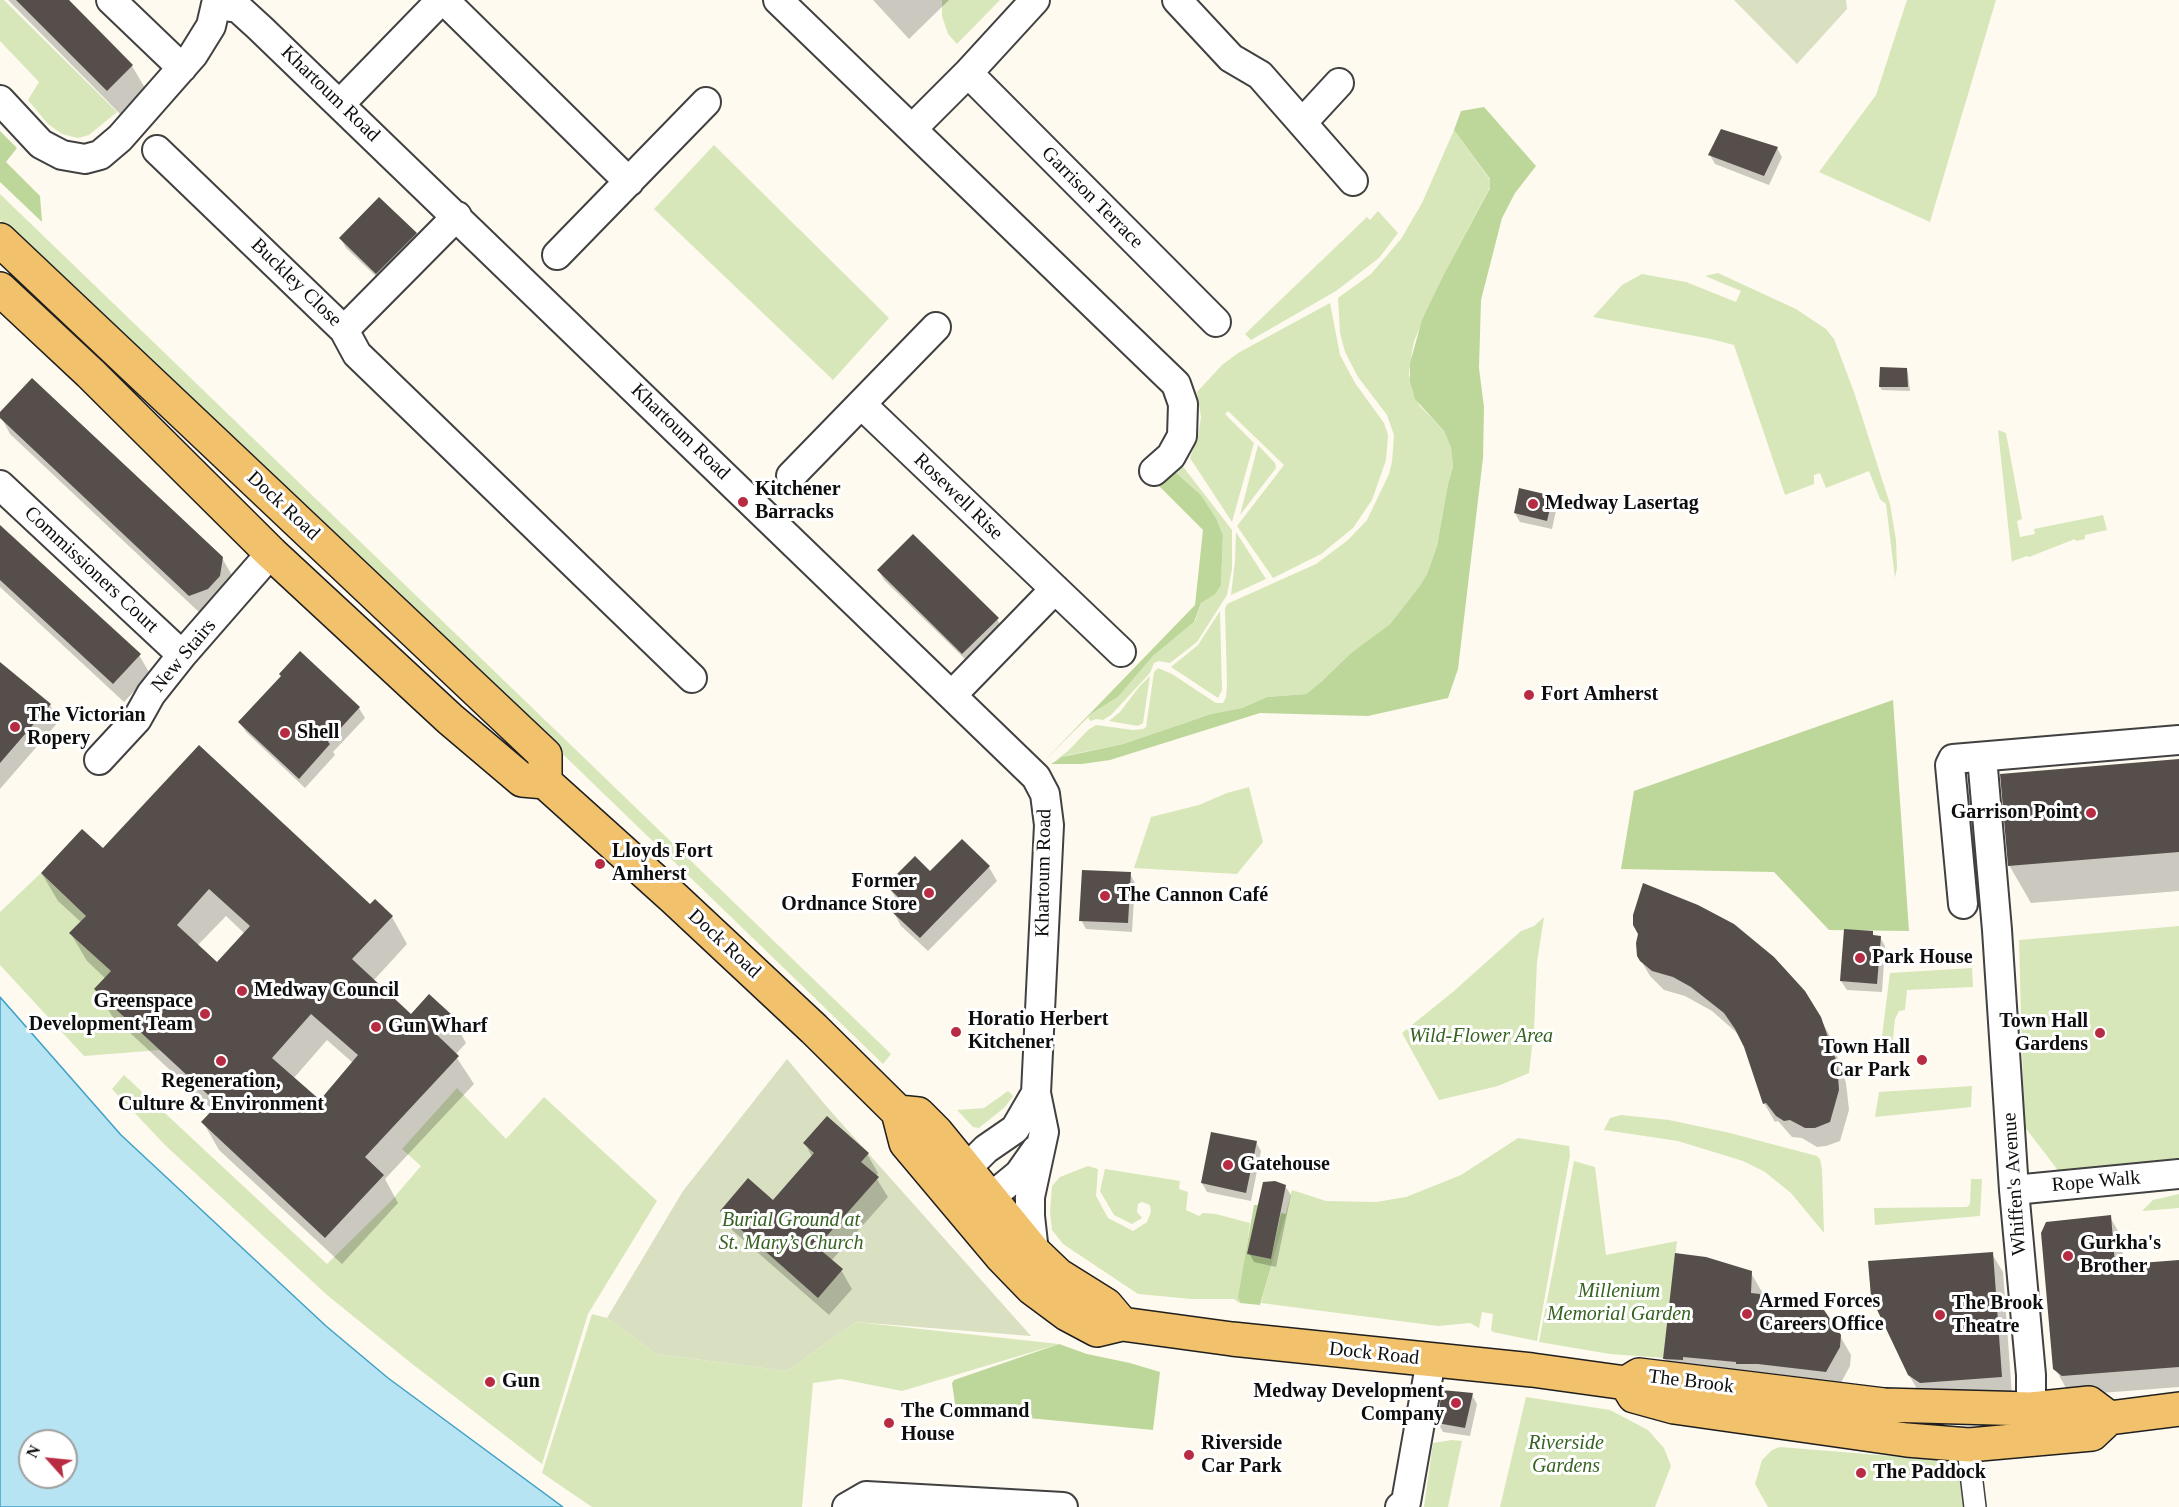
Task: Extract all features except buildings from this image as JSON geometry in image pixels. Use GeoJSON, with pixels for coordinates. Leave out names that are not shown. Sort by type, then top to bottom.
{"type":"FeatureCollection","features":[{"type":"Feature","properties":{"kind":"main road","name":"Dock Road"},"geometry":{"type":"LineString","coordinates":[[0,240],[545,755],[545,782]]}},
{"type":"Feature","properties":{"kind":"main road","name":"Dock Road"},"geometry":{"type":"LineString","coordinates":[[0,289],[90,373],[271,554],[391,665],[522,780],[545,782],[734,953],[898,1112],[906,1143],[1001,1256],[1037,1293],[1067,1314],[1097,1330],[1122,1324],[1232,1339],[1532,1370],[1626,1383]]}},
{"type":"Feature","properties":{"kind":"main road"},"geometry":{"type":"LineString","coordinates":[[271,554],[302,523]]}},
{"type":"Feature","properties":{"kind":"main road"},"geometry":{"type":"LineString","coordinates":[[391,665],[418,635]]}},
{"type":"Feature","properties":{"kind":"main road","name":"Dock Road"},"geometry":{"type":"LineString","coordinates":[[898,1112],[918,1114],[991,1197],[1034,1252],[1058,1275],[1106,1305],[1122,1324]]}},
{"type":"Feature","properties":{"kind":"main road","name":"The Brook"},"geometry":{"type":"LineString","coordinates":[[1626,1383],[1639,1376],[2031,1424],[2089,1403],[2109,1418],[2179,1409]]}},
{"type":"Feature","properties":{"kind":"street"},"geometry":{"type":"LineString","coordinates":[[111,0],[182,68]]}},
{"type":"Feature","properties":{"kind":"street"},"geometry":{"type":"LineString","coordinates":[[340,104],[443,0],[629,182]]}},
{"type":"Feature","properties":{"kind":"street"},"geometry":{"type":"LineString","coordinates":[[778,0],[1176,384],[1184,412],[1182,436],[1171,456],[1154,471]]}},
{"type":"Feature","properties":{"kind":"street"},"geometry":{"type":"LineString","coordinates":[[912,129],[968,73],[1035,0]]}},
{"type":"Feature","properties":{"kind":"street"},"geometry":{"type":"LineString","coordinates":[[1178,0],[1231,58],[1260,75],[1353,181]]}},
{"type":"Feature","properties":{"kind":"street"},"geometry":{"type":"LineString","coordinates":[[0,100],[41,144],[62,155],[85,159],[100,155],[120,138],[182,68],[207,35],[213,22],[216,3]]}},
{"type":"Feature","properties":{"kind":"street","name":"Khartoum Road"},"geometry":{"type":"LineString","coordinates":[[216,3],[244,12],[1036,777],[1045,794],[1049,825],[1036,1093],[1044,1132],[1030,1197],[1034,1252]]}},
{"type":"Feature","properties":{"kind":"street","name":"Garrison Terrace"},"geometry":{"type":"LineString","coordinates":[[968,73],[1216,322]]}},
{"type":"Feature","properties":{"kind":"street"},"geometry":{"type":"LineString","coordinates":[[1303,122],[1339,83]]}},
{"type":"Feature","properties":{"kind":"street"},"geometry":{"type":"LineString","coordinates":[[557,255],[706,102]]}},
{"type":"Feature","properties":{"kind":"street","name":"Buckley Close"},"geometry":{"type":"LineString","coordinates":[[157,150],[344,330],[457,216]]}},
{"type":"Feature","properties":{"kind":"street"},"geometry":{"type":"LineString","coordinates":[[791,476],[936,327]]}},
{"type":"Feature","properties":{"kind":"street"},"geometry":{"type":"LineString","coordinates":[[344,330],[357,354],[692,678]]}},
{"type":"Feature","properties":{"kind":"street","name":"Rosewell Rise"},"geometry":{"type":"LineString","coordinates":[[861,404],[1121,652]]}},
{"type":"Feature","properties":{"kind":"street","name":"Commissioners Court"},"geometry":{"type":"LineString","coordinates":[[0,485],[182,655]]}},
{"type":"Feature","properties":{"kind":"street","name":"New Stairs"},"geometry":{"type":"LineString","coordinates":[[99,760],[140,715],[151,694],[182,655],[271,554]]}},
{"type":"Feature","properties":{"kind":"street"},"geometry":{"type":"LineString","coordinates":[[952,695],[1055,589]]}},
{"type":"Feature","properties":{"kind":"street"},"geometry":{"type":"LineString","coordinates":[[1963,904],[1951,762],[1955,759],[2179,740]]}},
{"type":"Feature","properties":{"kind":"street","name":"Whiffen's Avenue"},"geometry":{"type":"LineString","coordinates":[[1982,757],[1997,930],[2014,1190],[2031,1375],[2031,1424]]}},
{"type":"Feature","properties":{"kind":"street","name":"Khartoum Road"},"geometry":{"type":"LineString","coordinates":[[955,1199],[966,1169],[986,1149],[1015,1130],[1036,1093]]}},
{"type":"Feature","properties":{"kind":"street"},"geometry":{"type":"LineString","coordinates":[[955,1199],[991,1197],[1019,1174],[1034,1155],[1044,1132]]}},
{"type":"Feature","properties":{"kind":"street","name":"Rope Walk"},"geometry":{"type":"LineString","coordinates":[[2014,1190],[2179,1174]]}},
{"type":"Feature","properties":{"kind":"street"},"geometry":{"type":"LineString","coordinates":[[1400,1507],[1406,1502],[1431,1360]]}},
{"type":"Feature","properties":{"kind":"street"},"geometry":{"type":"LineString","coordinates":[[1969,1457],[1975,1507]]}},
{"type":"Feature","properties":{"kind":"street"},"geometry":{"type":"LineString","coordinates":[[847,1507],[866,1496],[1063,1507]]}},
{"type":"Feature","properties":{"kind":"green space"},"geometry":{"type":"Polygon","coordinates":[[[0,0],[4,0],[117,112],[89,135],[78,138],[62,134],[48,124],[28,100],[39,82],[0,41],[0,0]]]}},
{"type":"Feature","properties":{"kind":"green space"},"geometry":{"type":"Polygon","coordinates":[[[942,0],[1000,0],[957,44],[948,34],[942,16],[942,0]]]}},
{"type":"Feature","properties":{"kind":"green space"},"geometry":{"type":"Polygon","coordinates":[[[1734,0],[1846,0],[1847,9],[1797,64],[1734,0]]]}},
{"type":"Feature","properties":{"kind":"green space"},"geometry":{"type":"Polygon","coordinates":[[[1907,0],[1996,0],[1930,222],[1819,172],[1876,95],[1907,0]]]}},
{"type":"Feature","properties":{"kind":"green space"},"geometry":{"type":"Polygon","coordinates":[[[1484,107],[1536,166],[1515,193],[1502,218],[1481,300],[1479,368],[1484,407],[1483,458],[1458,669],[1448,698],[1368,716],[1260,713],[1110,760],[1082,764],[1051,764],[1062,757],[1123,744],[1211,714],[1242,708],[1267,697],[1306,694],[1351,653],[1390,624],[1419,587],[1427,574],[1437,546],[1453,467],[1451,448],[1444,431],[1415,399],[1410,382],[1410,363],[1422,320],[1490,188],[1490,179],[1454,130],[1461,111],[1484,107]]]}},
{"type":"Feature","properties":{"kind":"green space"},"geometry":{"type":"Polygon","coordinates":[[[1454,130],[1490,180],[1491,185],[1444,274],[1414,341],[1412,352],[1409,374],[1413,393],[1420,406],[1444,431],[1451,448],[1453,467],[1437,546],[1427,574],[1419,587],[1390,624],[1351,653],[1306,694],[1267,697],[1242,708],[1211,714],[1123,744],[1069,755],[1056,760],[1096,725],[1133,730],[1146,727],[1154,672],[1158,668],[1172,674],[1216,703],[1223,703],[1227,684],[1225,609],[1227,604],[1316,564],[1348,540],[1367,520],[1389,474],[1394,435],[1387,415],[1358,377],[1345,352],[1340,333],[1338,298],[1371,274],[1401,239],[1422,203],[1454,130]]]}},
{"type":"Feature","properties":{"kind":"green space"},"geometry":{"type":"Polygon","coordinates":[[[0,131],[17,148],[6,162],[40,196],[42,222],[0,182],[0,131]]]}},
{"type":"Feature","properties":{"kind":"green space"},"geometry":{"type":"Polygon","coordinates":[[[714,145],[889,318],[833,380],[654,209],[714,145]]]}},
{"type":"Feature","properties":{"kind":"green space"},"geometry":{"type":"Polygon","coordinates":[[[0,194],[891,1054],[883,1064],[297,497],[0,220],[0,194]]]}},
{"type":"Feature","properties":{"kind":"green space"},"geometry":{"type":"Polygon","coordinates":[[[1378,211],[1398,233],[1379,258],[1336,291],[1251,340],[1245,334],[1367,217],[1370,220],[1378,211]]]}},
{"type":"Feature","properties":{"kind":"green space"},"geometry":{"type":"Polygon","coordinates":[[[1718,273],[1796,309],[1826,329],[1834,339],[1854,392],[1890,504],[1896,540],[1895,578],[1886,504],[1880,499],[1869,471],[1826,488],[1820,473],[1814,475],[1814,484],[1785,495],[1734,345],[1593,317],[1622,285],[1642,274],[1686,282],[1736,302],[1741,291],[1705,276],[1718,273]]]}},
{"type":"Feature","properties":{"kind":"green space"},"geometry":{"type":"Polygon","coordinates":[[[1330,303],[1340,355],[1355,383],[1384,423],[1388,435],[1386,460],[1372,500],[1353,528],[1321,554],[1273,578],[1237,526],[1284,465],[1228,411],[1225,414],[1254,443],[1232,522],[1190,458],[1198,437],[1201,417],[1197,392],[1222,365],[1238,353],[1330,303]]]}},
{"type":"Feature","properties":{"kind":"green space"},"geometry":{"type":"Polygon","coordinates":[[[1998,430],[2006,433],[2022,519],[2017,521],[2020,537],[2035,534],[2034,529],[2103,515],[2107,530],[2085,535],[2085,539],[2076,541],[2075,539],[2012,563],[1998,430]]]}},
{"type":"Feature","properties":{"kind":"green space"},"geometry":{"type":"Polygon","coordinates":[[[1258,445],[1275,463],[1276,468],[1240,515],[1258,445]]]}},
{"type":"Feature","properties":{"kind":"green space"},"geometry":{"type":"Polygon","coordinates":[[[1181,464],[1232,530],[1232,569],[1227,595],[1197,642],[1170,663],[1159,661],[1154,663],[1150,673],[1111,715],[1103,720],[1091,721],[1088,718],[1091,714],[1118,697],[1153,656],[1195,621],[1201,603],[1221,585],[1223,535],[1216,518],[1201,495],[1174,471],[1181,464]]]}},
{"type":"Feature","properties":{"kind":"green space"},"geometry":{"type":"Polygon","coordinates":[[[1174,471],[1201,495],[1216,518],[1223,535],[1221,585],[1215,594],[1201,603],[1194,622],[1153,656],[1118,697],[1091,714],[1045,760],[1195,605],[1203,530],[1158,485],[1174,471]]]}},
{"type":"Feature","properties":{"kind":"green space"},"geometry":{"type":"Polygon","coordinates":[[[1236,532],[1266,579],[1231,595],[1235,561],[1236,532]]]}},
{"type":"Feature","properties":{"kind":"green space"},"geometry":{"type":"Polygon","coordinates":[[[1220,611],[1222,690],[1218,698],[1171,667],[1198,645],[1220,611]]]}},
{"type":"Feature","properties":{"kind":"green space"},"geometry":{"type":"Polygon","coordinates":[[[1150,676],[1143,723],[1138,726],[1109,721],[1120,712],[1150,676]]]}},
{"type":"Feature","properties":{"kind":"green space"},"geometry":{"type":"Polygon","coordinates":[[[1893,700],[1909,931],[1829,930],[1774,872],[1621,869],[1634,791],[1893,700]]]}},
{"type":"Feature","properties":{"kind":"green space"},"geometry":{"type":"Polygon","coordinates":[[[1249,787],[1263,842],[1237,874],[1134,868],[1151,817],[1199,805],[1227,793],[1249,787]]]}},
{"type":"Feature","properties":{"kind":"green space"},"geometry":{"type":"Polygon","coordinates":[[[41,873],[86,916],[70,933],[111,971],[160,1050],[84,1056],[0,965],[0,912],[41,873]]]}},
{"type":"Feature","properties":{"kind":"green space","name":"Wild-Flower Area"},"geometry":{"type":"Polygon","coordinates":[[[1544,917],[1537,962],[1534,1029],[1529,1073],[1498,1086],[1439,1100],[1402,1033],[1454,991],[1521,931],[1534,926],[1544,917]]]}},
{"type":"Feature","properties":{"kind":"green space","name":"Town Hall Gardens"},"geometry":{"type":"Polygon","coordinates":[[[2179,926],[2179,1158],[2060,1173],[2024,1126],[2019,940],[2179,926]]]}},
{"type":"Feature","properties":{"kind":"green space"},"geometry":{"type":"Polygon","coordinates":[[[1972,968],[1973,987],[1907,990],[1905,1010],[1899,1011],[1895,1019],[1892,1049],[1888,1052],[1880,1052],[1890,973],[1972,968]]]}},
{"type":"Feature","properties":{"kind":"green space","name":"Burial Ground at St. Mary’s Church"},"geometry":{"type":"Polygon","coordinates":[[[787,1059],[1031,1336],[856,1322],[787,1371],[656,1354],[607,1318],[683,1191],[787,1059]]]}},
{"type":"Feature","properties":{"kind":"green space"},"geometry":{"type":"Polygon","coordinates":[[[124,1075],[327,1264],[391,1201],[421,1166],[402,1149],[457,1088],[506,1139],[544,1097],[657,1201],[588,1314],[542,1464],[327,1295],[166,1146],[112,1089],[124,1075]]]}},
{"type":"Feature","properties":{"kind":"green space"},"geometry":{"type":"Polygon","coordinates":[[[1972,1086],[1971,1107],[1875,1117],[1879,1092],[1972,1086]]]}},
{"type":"Feature","properties":{"kind":"green space"},"geometry":{"type":"Polygon","coordinates":[[[1008,1091],[1013,1096],[1005,1107],[979,1128],[973,1127],[957,1110],[984,1108],[1008,1091]]]}},
{"type":"Feature","properties":{"kind":"green space"},"geometry":{"type":"Polygon","coordinates":[[[1621,1115],[1669,1120],[1817,1156],[1822,1169],[1824,1233],[1791,1193],[1765,1172],[1743,1161],[1678,1141],[1604,1130],[1610,1118],[1621,1115]]]}},
{"type":"Feature","properties":{"kind":"green space"},"geometry":{"type":"Polygon","coordinates":[[[1518,1138],[1569,1146],[1570,1155],[1537,1341],[1493,1332],[1491,1330],[1493,1314],[1482,1312],[1479,1328],[1470,1323],[1438,1326],[1261,1303],[1292,1190],[1326,1201],[1376,1202],[1406,1197],[1461,1175],[1518,1138]]]}},
{"type":"Feature","properties":{"kind":"green space","name":"Millenium Memorial Garden"},"geometry":{"type":"Polygon","coordinates":[[[1574,1161],[1595,1167],[1606,1255],[1677,1241],[1664,1358],[1610,1354],[1539,1342],[1574,1161]]]}},
{"type":"Feature","properties":{"kind":"green space"},"geometry":{"type":"Polygon","coordinates":[[[1088,1166],[1098,1169],[1096,1196],[1108,1218],[1133,1231],[1147,1222],[1151,1212],[1150,1205],[1142,1202],[1138,1204],[1137,1212],[1142,1218],[1132,1224],[1114,1215],[1100,1191],[1105,1169],[1180,1181],[1179,1189],[1188,1192],[1186,1210],[1199,1216],[1203,1213],[1216,1214],[1250,1223],[1239,1303],[1234,1299],[1192,1299],[1138,1294],[1063,1244],[1052,1230],[1050,1212],[1052,1186],[1060,1177],[1088,1166]]]}},
{"type":"Feature","properties":{"kind":"green space"},"geometry":{"type":"Polygon","coordinates":[[[1971,1179],[1982,1179],[1980,1216],[1875,1225],[1874,1208],[1967,1207],[1970,1204],[1971,1179]]]}},
{"type":"Feature","properties":{"kind":"green space"},"geometry":{"type":"Polygon","coordinates":[[[2179,1194],[2179,1208],[2142,1211],[2153,1200],[2179,1194]]]}},
{"type":"Feature","properties":{"kind":"green space"},"geometry":{"type":"Polygon","coordinates":[[[1254,1205],[1258,1205],[1249,1254],[1271,1259],[1281,1213],[1286,1214],[1260,1305],[1240,1303],[1238,1297],[1254,1205]]]}},
{"type":"Feature","properties":{"kind":"green space"},"geometry":{"type":"Polygon","coordinates":[[[592,1314],[607,1318],[656,1354],[787,1371],[856,1322],[1059,1344],[902,1391],[841,1379],[813,1383],[802,1507],[592,1507],[542,1473],[592,1314]]]}},
{"type":"Feature","properties":{"kind":"green space"},"geometry":{"type":"Polygon","coordinates":[[[1059,1344],[1087,1354],[1160,1372],[1153,1430],[956,1411],[952,1383],[954,1380],[1059,1344]]]}},
{"type":"Feature","properties":{"kind":"green space","name":"Riverside Gardens"},"geometry":{"type":"Polygon","coordinates":[[[1526,1397],[1610,1410],[1648,1430],[1664,1448],[1671,1466],[1655,1507],[1500,1507],[1526,1397]]]}},
{"type":"Feature","properties":{"kind":"green space"},"geometry":{"type":"Polygon","coordinates":[[[1462,1441],[1448,1507],[1424,1507],[1433,1443],[1462,1441]]]}},
{"type":"Feature","properties":{"kind":"green space","name":"The Paddock"},"geometry":{"type":"Polygon","coordinates":[[[1780,1447],[1965,1462],[1964,1507],[1768,1507],[1755,1484],[1762,1460],[1772,1450],[1780,1447]]]}},
{"type":"Feature","properties":{"kind":"water"},"geometry":{"type":"Polygon","coordinates":[[[0,997],[121,1135],[326,1326],[388,1378],[563,1507],[0,1507],[0,997]]]}},
{"type":"Feature","properties":{"kind":"place","name":"Kitchener Barracks"},"geometry":{"type":"Point","coordinates":[743,502]}},
{"type":"Feature","properties":{"kind":"place","name":"Medway Lasertag"},"geometry":{"type":"Point","coordinates":[1533,504]}},
{"type":"Feature","properties":{"kind":"place","name":"Fort Amherst"},"geometry":{"type":"Point","coordinates":[1529,695]}},
{"type":"Feature","properties":{"kind":"place","name":"The Victorian Ropery"},"geometry":{"type":"Point","coordinates":[15,727]}},
{"type":"Feature","properties":{"kind":"place","name":"Shell"},"geometry":{"type":"Point","coordinates":[285,733]}},
{"type":"Feature","properties":{"kind":"place","name":"Garrison Point"},"geometry":{"type":"Point","coordinates":[2091,813]}},
{"type":"Feature","properties":{"kind":"place","name":"Lloyds Fort Amherst"},"geometry":{"type":"Point","coordinates":[600,864]}},
{"type":"Feature","properties":{"kind":"place","name":"Former Ordnance Store"},"geometry":{"type":"Point","coordinates":[929,893]}},
{"type":"Feature","properties":{"kind":"place","name":"The Cannon Café"},"geometry":{"type":"Point","coordinates":[1105,896]}},
{"type":"Feature","properties":{"kind":"place","name":"Park House"},"geometry":{"type":"Point","coordinates":[1860,958]}},
{"type":"Feature","properties":{"kind":"place","name":"Medway Council"},"geometry":{"type":"Point","coordinates":[242,991]}},
{"type":"Feature","properties":{"kind":"place","name":"Greenspace Development Team"},"geometry":{"type":"Point","coordinates":[205,1014]}},
{"type":"Feature","properties":{"kind":"place","name":"Gun Wharf"},"geometry":{"type":"Point","coordinates":[376,1027]}},
{"type":"Feature","properties":{"kind":"place","name":"Horatio Herbert Kitchener"},"geometry":{"type":"Point","coordinates":[956,1032]}},
{"type":"Feature","properties":{"kind":"place","name":"Town Hall Gardens"},"geometry":{"type":"Point","coordinates":[2100,1033]}},
{"type":"Feature","properties":{"kind":"place","name":"Town Hall Car Park"},"geometry":{"type":"Point","coordinates":[1922,1060]}},
{"type":"Feature","properties":{"kind":"place","name":"Regeneration, Culture & Environment"},"geometry":{"type":"Point","coordinates":[221,1061]}},
{"type":"Feature","properties":{"kind":"place","name":"Gatehouse"},"geometry":{"type":"Point","coordinates":[1228,1165]}},
{"type":"Feature","properties":{"kind":"place","name":"Gurkha's Brother"},"geometry":{"type":"Point","coordinates":[2068,1256]}},
{"type":"Feature","properties":{"kind":"place","name":"Armed Forces Careers Office"},"geometry":{"type":"Point","coordinates":[1747,1314]}},
{"type":"Feature","properties":{"kind":"place","name":"The Brook Theatre"},"geometry":{"type":"Point","coordinates":[1940,1315]}},
{"type":"Feature","properties":{"kind":"place","name":"Gun"},"geometry":{"type":"Point","coordinates":[490,1382]}},
{"type":"Feature","properties":{"kind":"place","name":"Medway Development Company"},"geometry":{"type":"Point","coordinates":[1456,1403]}},
{"type":"Feature","properties":{"kind":"place","name":"The Command House"},"geometry":{"type":"Point","coordinates":[889,1423]}},
{"type":"Feature","properties":{"kind":"place","name":"Riverside Car Park"},"geometry":{"type":"Point","coordinates":[1189,1455]}},
{"type":"Feature","properties":{"kind":"place","name":"The Paddock"},"geometry":{"type":"Point","coordinates":[1861,1473]}}]}
